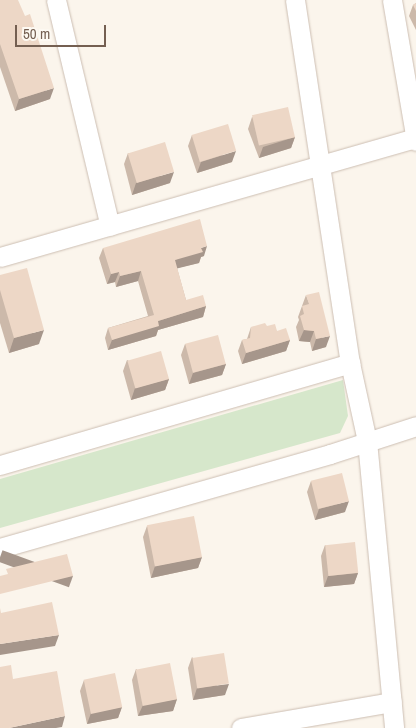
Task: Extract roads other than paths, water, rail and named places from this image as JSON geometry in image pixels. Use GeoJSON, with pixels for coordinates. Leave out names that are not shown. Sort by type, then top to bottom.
{"type":"FeatureCollection","features":[{"type":"Feature","properties":{"kind":"street"},"geometry":{"type":"LineString","coordinates":[[56,0],[110,226]]}},
{"type":"Feature","properties":{"kind":"street"},"geometry":{"type":"LineString","coordinates":[[295,0],[322,165],[350,363],[367,441],[394,728]]}},
{"type":"Feature","properties":{"kind":"street"},"geometry":{"type":"LineString","coordinates":[[0,257],[416,140],[392,0]]}},
{"type":"Feature","properties":{"kind":"street"},"geometry":{"type":"LineString","coordinates":[[0,465],[350,363]]}},
{"type":"Feature","properties":{"kind":"street"},"geometry":{"type":"LineString","coordinates":[[0,548],[416,426]]}},
{"type":"Feature","properties":{"kind":"street"},"geometry":{"type":"LineString","coordinates":[[242,728],[392,702]]}}]}
